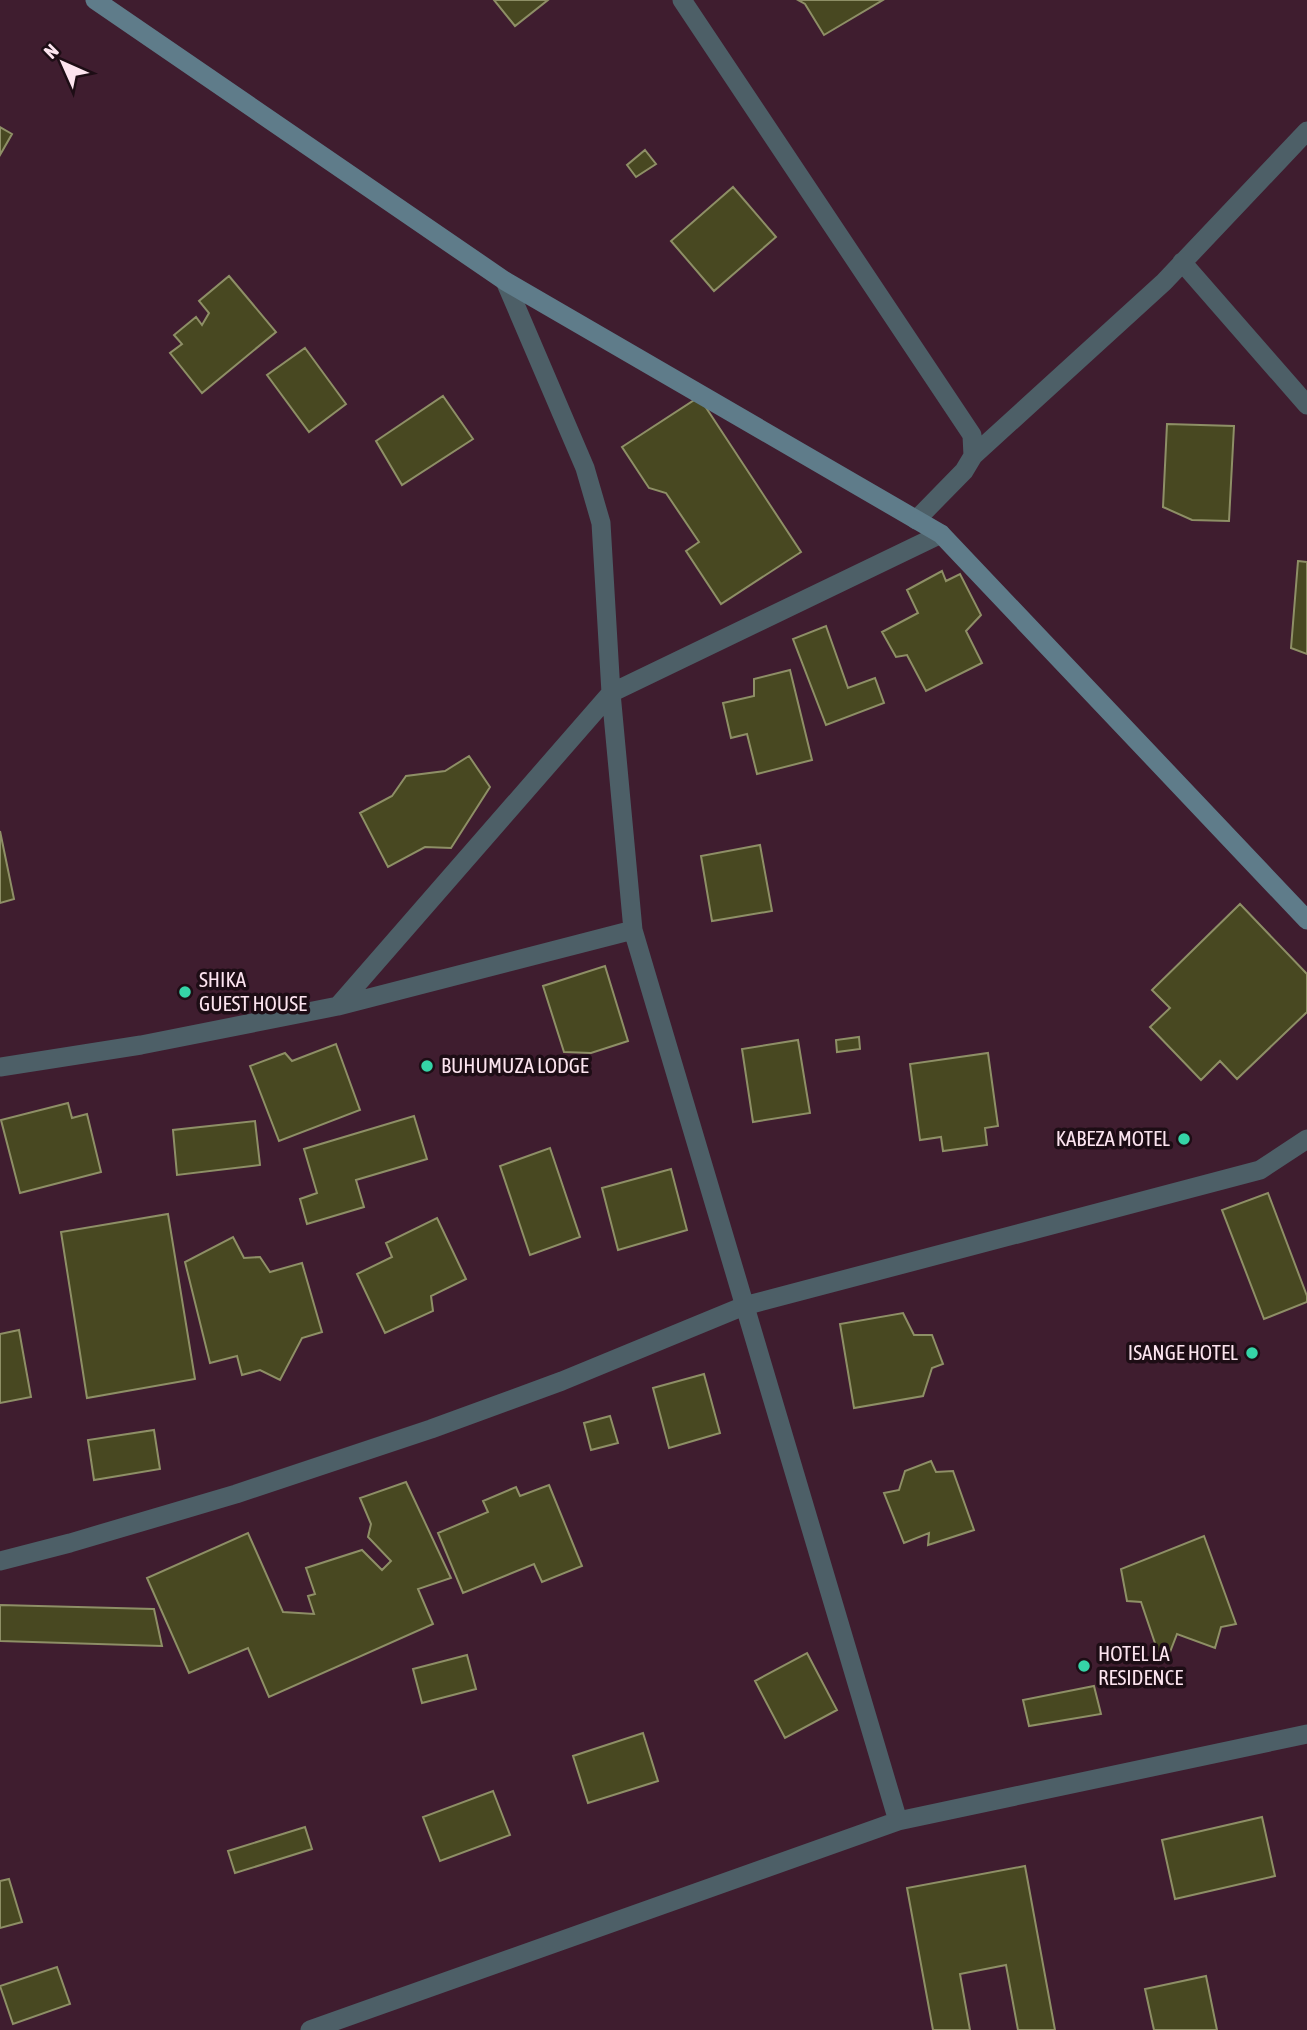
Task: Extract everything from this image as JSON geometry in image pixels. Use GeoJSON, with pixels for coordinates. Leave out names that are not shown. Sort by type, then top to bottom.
{"type":"FeatureCollection","features":[{"type":"Feature","properties":{"kind":"main road"},"geometry":{"type":"LineString","coordinates":[[95,0],[505,281],[941,534],[1307,920]]}},
{"type":"Feature","properties":{"kind":"street"},"geometry":{"type":"LineString","coordinates":[[682,0],[972,435],[973,456]]}},
{"type":"Feature","properties":{"kind":"street"},"geometry":{"type":"LineString","coordinates":[[916,520],[964,471],[973,456],[1164,282],[1307,131]]}},
{"type":"Feature","properties":{"kind":"street"},"geometry":{"type":"LineString","coordinates":[[1182,262],[1307,405]]}},
{"type":"Feature","properties":{"kind":"street"},"geometry":{"type":"LineString","coordinates":[[505,281],[585,468],[601,523],[611,693],[633,930],[898,1821]]}},
{"type":"Feature","properties":{"kind":"street"},"geometry":{"type":"LineString","coordinates":[[338,1006],[611,693],[941,534]]}},
{"type":"Feature","properties":{"kind":"street"},"geometry":{"type":"LineString","coordinates":[[0,1067],[141,1045],[338,1006],[633,930]]}},
{"type":"Feature","properties":{"kind":"street"},"geometry":{"type":"LineString","coordinates":[[0,1561],[236,1494],[431,1429],[562,1381],[744,1306],[1260,1170],[1307,1139]]}},
{"type":"Feature","properties":{"kind":"street"},"geometry":{"type":"LineString","coordinates":[[310,2030],[898,1821],[1307,1734]]}},
{"type":"Feature","properties":{"kind":"building"},"geometry":{"type":"Polygon","coordinates":[[[494,0],[548,0],[515,26],[494,0]]]}},
{"type":"Feature","properties":{"kind":"building"},"geometry":{"type":"Polygon","coordinates":[[[798,0],[883,0],[824,35],[805,4],[798,0]]]}},
{"type":"Feature","properties":{"kind":"building"},"geometry":{"type":"Polygon","coordinates":[[[0,127],[12,134],[0,155],[0,127]]]}},
{"type":"Feature","properties":{"kind":"building"},"geometry":{"type":"Polygon","coordinates":[[[645,150],[656,164],[636,177],[627,165],[645,150]]]}},
{"type":"Feature","properties":{"kind":"building"},"geometry":{"type":"Polygon","coordinates":[[[733,187],[776,237],[714,291],[671,241],[733,187]]]}},
{"type":"Feature","properties":{"kind":"building"},"geometry":{"type":"Polygon","coordinates":[[[229,276],[276,332],[202,393],[170,353],[182,344],[174,335],[196,317],[202,325],[209,313],[199,301],[229,276]]]}},
{"type":"Feature","properties":{"kind":"building"},"geometry":{"type":"Polygon","coordinates":[[[305,348],[346,404],[309,432],[267,375],[305,348]]]}},
{"type":"Feature","properties":{"kind":"building"},"geometry":{"type":"Polygon","coordinates":[[[443,396],[473,439],[402,485],[376,441],[443,396]]]}},
{"type":"Feature","properties":{"kind":"building"},"geometry":{"type":"Polygon","coordinates":[[[699,397],[801,552],[721,604],[686,551],[699,542],[666,493],[649,488],[622,447],[699,397]]]}},
{"type":"Feature","properties":{"kind":"building"},"geometry":{"type":"Polygon","coordinates":[[[1167,424],[1234,426],[1229,521],[1192,520],[1163,507],[1167,424]]]}},
{"type":"Feature","properties":{"kind":"building"},"geometry":{"type":"Polygon","coordinates":[[[1298,561],[1307,562],[1307,654],[1291,648],[1298,561]]]}},
{"type":"Feature","properties":{"kind":"building"},"geometry":{"type":"Polygon","coordinates":[[[942,571],[946,581],[960,574],[981,615],[966,631],[982,663],[926,691],[907,655],[896,657],[882,632],[918,613],[907,590],[942,571]]]}},
{"type":"Feature","properties":{"kind":"building"},"geometry":{"type":"Polygon","coordinates":[[[826,626],[848,688],[875,678],[884,703],[826,725],[793,639],[826,626]]]}},
{"type":"Feature","properties":{"kind":"building"},"geometry":{"type":"Polygon","coordinates":[[[790,670],[812,760],[757,774],[747,734],[731,738],[723,703],[754,696],[754,679],[790,670]]]}},
{"type":"Feature","properties":{"kind":"building"},"geometry":{"type":"Polygon","coordinates":[[[469,756],[490,787],[451,848],[425,847],[388,867],[360,813],[392,796],[406,776],[445,771],[469,756]]]}},
{"type":"Feature","properties":{"kind":"building"},"geometry":{"type":"Polygon","coordinates":[[[0,831],[14,899],[0,903],[0,831]]]}},
{"type":"Feature","properties":{"kind":"building"},"geometry":{"type":"Polygon","coordinates":[[[760,845],[772,911],[712,921],[701,856],[760,845]]]}},
{"type":"Feature","properties":{"kind":"building"},"geometry":{"type":"Polygon","coordinates":[[[1240,904],[1307,974],[1307,1012],[1237,1079],[1220,1061],[1201,1080],[1150,1027],[1170,1008],[1152,990],[1240,904]]]}},
{"type":"Feature","properties":{"kind":"building"},"geometry":{"type":"Polygon","coordinates":[[[605,966],[628,1041],[591,1053],[564,1052],[543,986],[605,966]]]}},
{"type":"Feature","properties":{"kind":"building"},"geometry":{"type":"Polygon","coordinates":[[[859,1037],[860,1049],[837,1052],[836,1040],[859,1037]]]}},
{"type":"Feature","properties":{"kind":"building"},"geometry":{"type":"Polygon","coordinates":[[[798,1040],[810,1113],[753,1122],[742,1049],[798,1040]]]}},
{"type":"Feature","properties":{"kind":"building"},"geometry":{"type":"Polygon","coordinates":[[[336,1044],[360,1110],[279,1141],[250,1066],[285,1053],[292,1061],[336,1044]]]}},
{"type":"Feature","properties":{"kind":"building"},"geometry":{"type":"Polygon","coordinates":[[[988,1053],[998,1126],[985,1128],[987,1145],[943,1151],[941,1137],[920,1140],[910,1064],[988,1053]]]}},
{"type":"Feature","properties":{"kind":"building"},"geometry":{"type":"Polygon","coordinates":[[[68,1103],[72,1118],[87,1114],[101,1172],[20,1193],[1,1120],[68,1103]]]}},
{"type":"Feature","properties":{"kind":"building"},"geometry":{"type":"Polygon","coordinates":[[[414,1116],[427,1159],[356,1180],[364,1207],[307,1224],[300,1199],[317,1193],[304,1149],[414,1116]]]}},
{"type":"Feature","properties":{"kind":"building"},"geometry":{"type":"Polygon","coordinates":[[[255,1121],[260,1165],[177,1175],[173,1130],[255,1121]]]}},
{"type":"Feature","properties":{"kind":"building"},"geometry":{"type":"Polygon","coordinates":[[[550,1148],[580,1237],[530,1255],[500,1166],[550,1148]]]}},
{"type":"Feature","properties":{"kind":"building"},"geometry":{"type":"Polygon","coordinates":[[[671,1169],[687,1230],[618,1250],[602,1188],[671,1169]]]}},
{"type":"Feature","properties":{"kind":"building"},"geometry":{"type":"Polygon","coordinates":[[[1268,1193],[1307,1302],[1264,1319],[1222,1210],[1268,1193]]]}},
{"type":"Feature","properties":{"kind":"building"},"geometry":{"type":"Polygon","coordinates":[[[168,1214],[195,1379],[87,1398],[61,1232],[168,1214]]]}},
{"type":"Feature","properties":{"kind":"building"},"geometry":{"type":"Polygon","coordinates":[[[437,1218],[466,1279],[431,1296],[433,1311],[385,1333],[357,1274],[392,1257],[386,1243],[437,1218]]]}},
{"type":"Feature","properties":{"kind":"building"},"geometry":{"type":"Polygon","coordinates":[[[233,1237],[244,1258],[260,1257],[270,1272],[302,1263],[322,1332],[302,1338],[280,1380],[260,1370],[242,1375],[237,1356],[210,1363],[185,1262],[233,1237]]]}},
{"type":"Feature","properties":{"kind":"building"},"geometry":{"type":"Polygon","coordinates":[[[903,1313],[914,1335],[932,1335],[943,1364],[932,1368],[923,1396],[854,1408],[840,1324],[903,1313]]]}},
{"type":"Feature","properties":{"kind":"building"},"geometry":{"type":"Polygon","coordinates":[[[19,1330],[31,1397],[0,1403],[0,1334],[19,1330]]]}},
{"type":"Feature","properties":{"kind":"building"},"geometry":{"type":"Polygon","coordinates":[[[704,1374],[720,1433],[669,1448],[653,1388],[704,1374]]]}},
{"type":"Feature","properties":{"kind":"building"},"geometry":{"type":"Polygon","coordinates":[[[610,1416],[618,1443],[591,1450],[584,1423],[610,1416]]]}},
{"type":"Feature","properties":{"kind":"building"},"geometry":{"type":"Polygon","coordinates":[[[154,1430],[160,1469],[94,1480],[88,1440],[154,1430]]]}},
{"type":"Feature","properties":{"kind":"building"},"geometry":{"type":"Polygon","coordinates":[[[931,1461],[936,1472],[953,1471],[974,1530],[928,1545],[929,1533],[904,1543],[884,1493],[899,1490],[905,1471],[931,1461]]]}},
{"type":"Feature","properties":{"kind":"building"},"geometry":{"type":"Polygon","coordinates":[[[406,1482],[451,1578],[418,1589],[433,1624],[269,1697],[248,1648],[189,1673],[147,1578],[248,1533],[283,1612],[314,1614],[308,1596],[315,1594],[306,1568],[362,1550],[382,1570],[391,1561],[368,1537],[371,1524],[360,1498],[406,1482]]]}},
{"type":"Feature","properties":{"kind":"building"},"geometry":{"type":"Polygon","coordinates":[[[549,1485],[582,1566],[542,1582],[534,1564],[463,1593],[438,1533],[488,1512],[483,1501],[516,1487],[520,1496],[549,1485]]]}},
{"type":"Feature","properties":{"kind":"building"},"geometry":{"type":"Polygon","coordinates":[[[1204,1536],[1236,1624],[1221,1627],[1215,1648],[1177,1634],[1170,1652],[1158,1652],[1141,1602],[1127,1601],[1121,1569],[1204,1536]]]}},
{"type":"Feature","properties":{"kind":"building"},"geometry":{"type":"Polygon","coordinates":[[[0,1605],[154,1609],[162,1646],[0,1641],[0,1605]]]}},
{"type":"Feature","properties":{"kind":"building"},"geometry":{"type":"Polygon","coordinates":[[[807,1653],[837,1710],[785,1738],[755,1681],[807,1653]]]}},
{"type":"Feature","properties":{"kind":"building"},"geometry":{"type":"Polygon","coordinates":[[[467,1655],[476,1689],[422,1703],[413,1669],[467,1655]]]}},
{"type":"Feature","properties":{"kind":"building"},"geometry":{"type":"Polygon","coordinates":[[[1094,1686],[1101,1714],[1029,1726],[1023,1700],[1094,1686]]]}},
{"type":"Feature","properties":{"kind":"building"},"geometry":{"type":"Polygon","coordinates":[[[643,1733],[658,1781],[588,1803],[573,1756],[643,1733]]]}},
{"type":"Feature","properties":{"kind":"building"},"geometry":{"type":"Polygon","coordinates":[[[493,1791],[510,1835],[440,1861],[423,1817],[493,1791]]]}},
{"type":"Feature","properties":{"kind":"building"},"geometry":{"type":"Polygon","coordinates":[[[1262,1817],[1275,1876],[1175,1899],[1162,1840],[1262,1817]]]}},
{"type":"Feature","properties":{"kind":"building"},"geometry":{"type":"Polygon","coordinates":[[[305,1827],[312,1849],[235,1873],[228,1851],[305,1827]]]}},
{"type":"Feature","properties":{"kind":"building"},"geometry":{"type":"Polygon","coordinates":[[[1025,1866],[1055,2030],[1018,2030],[1006,1965],[960,1974],[970,2030],[933,2030],[907,1888],[1025,1866]]]}},
{"type":"Feature","properties":{"kind":"building"},"geometry":{"type":"Polygon","coordinates":[[[9,1879],[22,1922],[0,1928],[0,1881],[9,1879]]]}},
{"type":"Feature","properties":{"kind":"building"},"geometry":{"type":"Polygon","coordinates":[[[57,1967],[70,2004],[13,2024],[0,1986],[57,1967]]]}},
{"type":"Feature","properties":{"kind":"building"},"geometry":{"type":"Polygon","coordinates":[[[1206,1976],[1217,2030],[1154,2030],[1145,1989],[1206,1976]]]}},
{"type":"Feature","properties":{"kind":"place","name":"SHIKA GUEST HOUSE"},"geometry":{"type":"Point","coordinates":[185,992]}},
{"type":"Feature","properties":{"kind":"place","name":"BUHUMUZA LODGE"},"geometry":{"type":"Point","coordinates":[427,1066]}},
{"type":"Feature","properties":{"kind":"place","name":"KABEZA MOTEL"},"geometry":{"type":"Point","coordinates":[1184,1139]}},
{"type":"Feature","properties":{"kind":"place","name":"ISANGE HOTEL"},"geometry":{"type":"Point","coordinates":[1252,1353]}},
{"type":"Feature","properties":{"kind":"place","name":"HOTEL LA RESIDENCE"},"geometry":{"type":"Point","coordinates":[1084,1666]}}]}
